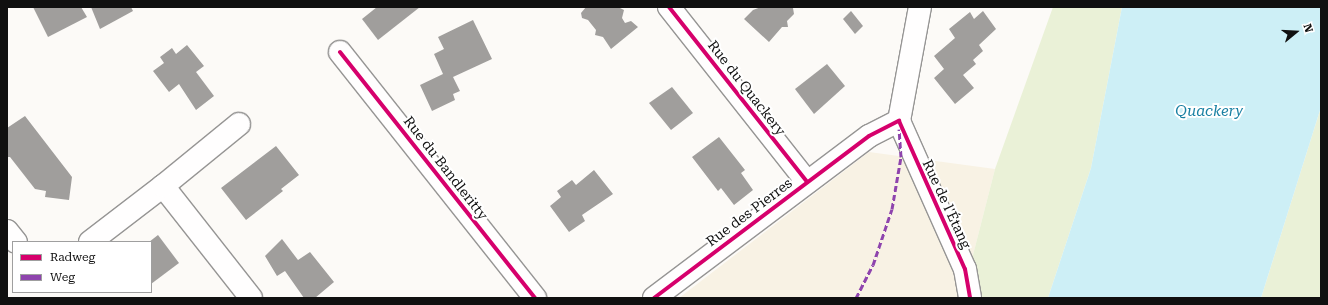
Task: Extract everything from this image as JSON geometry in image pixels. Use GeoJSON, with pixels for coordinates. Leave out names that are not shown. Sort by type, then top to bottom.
{"type":"FeatureCollection","features":[{"type":"Feature","properties":{"kind":"street","name":"Rue du Quackery"},"geometry":{"type":"LineString","coordinates":[[669,7],[807,182]]}},
{"type":"Feature","properties":{"kind":"street"},"geometry":{"type":"LineString","coordinates":[[899,121],[920,7]]}},
{"type":"Feature","properties":{"kind":"street","name":"Rue du Bandleritty"},"geometry":{"type":"LineString","coordinates":[[340,52],[535,298]]}},
{"type":"Feature","properties":{"kind":"street","name":"Rue des Pierres"},"geometry":{"type":"LineString","coordinates":[[654,298],[869,136],[899,121]]}},
{"type":"Feature","properties":{"kind":"street","name":"Rue de l'Étang"},"geometry":{"type":"LineString","coordinates":[[899,121],[965,269],[970,298]]}},
{"type":"Feature","properties":{"kind":"street"},"geometry":{"type":"LineString","coordinates":[[91,241],[163,186],[239,124]]}},
{"type":"Feature","properties":{"kind":"street"},"geometry":{"type":"LineString","coordinates":[[163,186],[251,298]]}},
{"type":"Feature","properties":{"kind":"street"},"geometry":{"type":"LineString","coordinates":[[7,231],[15,241]]}},
{"type":"Feature","properties":{"kind":"shaded area"},"geometry":{"type":"Polygon","coordinates":[[[869,152],[995,169],[962,298],[679,298],[869,152]]]}},
{"type":"Feature","properties":{"kind":"green space"},"geometry":{"type":"Polygon","coordinates":[[[1053,7],[1122,7],[1091,168],[1048,298],[962,298],[995,169],[1053,7]]]}},
{"type":"Feature","properties":{"kind":"green space"},"geometry":{"type":"Polygon","coordinates":[[[1321,107],[1321,298],[1261,298],[1321,107]]]}},
{"type":"Feature","properties":{"kind":"water","name":"Quackery"},"geometry":{"type":"Polygon","coordinates":[[[1122,7],[1321,7],[1321,107],[1261,298],[1048,298],[1091,168],[1122,7]]]}},
{"type":"Feature","properties":{"kind":"building"},"geometry":{"type":"Polygon","coordinates":[[[33,7],[81,7],[87,17],[48,37],[33,7]]]}},
{"type":"Feature","properties":{"kind":"building"},"geometry":{"type":"Polygon","coordinates":[[[91,7],[131,7],[133,11],[100,29],[91,7]]]}},
{"type":"Feature","properties":{"kind":"building"},"geometry":{"type":"Polygon","coordinates":[[[377,7],[420,7],[378,40],[362,19],[377,7]]]}},
{"type":"Feature","properties":{"kind":"building"},"geometry":{"type":"Polygon","coordinates":[[[586,7],[620,8],[624,10],[622,18],[625,23],[631,21],[638,27],[611,49],[603,37],[595,35],[596,30],[588,20],[582,18],[581,13],[586,7]]]}},
{"type":"Feature","properties":{"kind":"building"},"geometry":{"type":"Polygon","coordinates":[[[761,7],[793,8],[794,14],[787,21],[788,27],[782,27],[769,42],[744,19],[753,10],[761,7]]]}},
{"type":"Feature","properties":{"kind":"building"},"geometry":{"type":"Polygon","coordinates":[[[851,11],[863,26],[855,34],[843,19],[851,11]]]}},
{"type":"Feature","properties":{"kind":"building"},"geometry":{"type":"Polygon","coordinates":[[[983,11],[996,29],[979,45],[983,51],[973,60],[976,64],[963,75],[974,88],[955,104],[934,78],[944,69],[934,56],[955,38],[949,29],[970,12],[974,19],[983,11]]]}},
{"type":"Feature","properties":{"kind":"building"},"geometry":{"type":"Polygon","coordinates":[[[473,20],[492,59],[453,77],[460,91],[453,94],[455,100],[432,111],[420,85],[443,74],[434,54],[444,49],[438,37],[473,20]]]}},
{"type":"Feature","properties":{"kind":"building"},"geometry":{"type":"Polygon","coordinates":[[[187,45],[204,66],[196,72],[214,96],[196,110],[179,84],[169,92],[153,71],[164,63],[160,57],[172,48],[176,54],[187,45]]]}},
{"type":"Feature","properties":{"kind":"building"},"geometry":{"type":"Polygon","coordinates":[[[827,64],[845,86],[814,114],[795,89],[827,64]]]}},
{"type":"Feature","properties":{"kind":"building"},"geometry":{"type":"Polygon","coordinates":[[[672,87],[693,113],[671,130],[649,103],[672,87]]]}},
{"type":"Feature","properties":{"kind":"building"},"geometry":{"type":"Polygon","coordinates":[[[25,116],[72,177],[69,200],[45,197],[46,191],[35,189],[10,157],[7,157],[7,128],[25,116]]]}},
{"type":"Feature","properties":{"kind":"building"},"geometry":{"type":"Polygon","coordinates":[[[719,137],[745,170],[741,173],[753,190],[734,205],[721,188],[718,191],[692,157],[719,137]]]}},
{"type":"Feature","properties":{"kind":"building"},"geometry":{"type":"Polygon","coordinates":[[[276,146],[299,175],[281,189],[283,191],[246,220],[221,188],[276,146]]]}},
{"type":"Feature","properties":{"kind":"building"},"geometry":{"type":"Polygon","coordinates":[[[594,170],[613,194],[582,215],[585,221],[569,232],[550,206],[561,197],[557,191],[572,180],[576,185],[594,170]]]}},
{"type":"Feature","properties":{"kind":"building"},"geometry":{"type":"Polygon","coordinates":[[[158,235],[179,263],[152,283],[152,241],[150,241],[158,235]]]}},
{"type":"Feature","properties":{"kind":"building"},"geometry":{"type":"Polygon","coordinates":[[[282,239],[298,260],[310,252],[334,282],[315,298],[304,298],[285,271],[277,276],[265,256],[282,239]]]}},
{"type":"Feature","properties":{"kind":"marked path"},"geometry":{"type":"LineString","coordinates":[[856,298],[873,265],[892,209],[901,157],[899,129]]}},
{"type":"Feature","properties":{"kind":"cycle path"},"geometry":{"type":"LineString","coordinates":[[669,7],[807,182]]}},
{"type":"Feature","properties":{"kind":"cycle path"},"geometry":{"type":"LineString","coordinates":[[340,52],[535,298]]}},
{"type":"Feature","properties":{"kind":"cycle path"},"geometry":{"type":"LineString","coordinates":[[654,298],[869,136],[899,121],[965,269],[970,298]]}}]}
